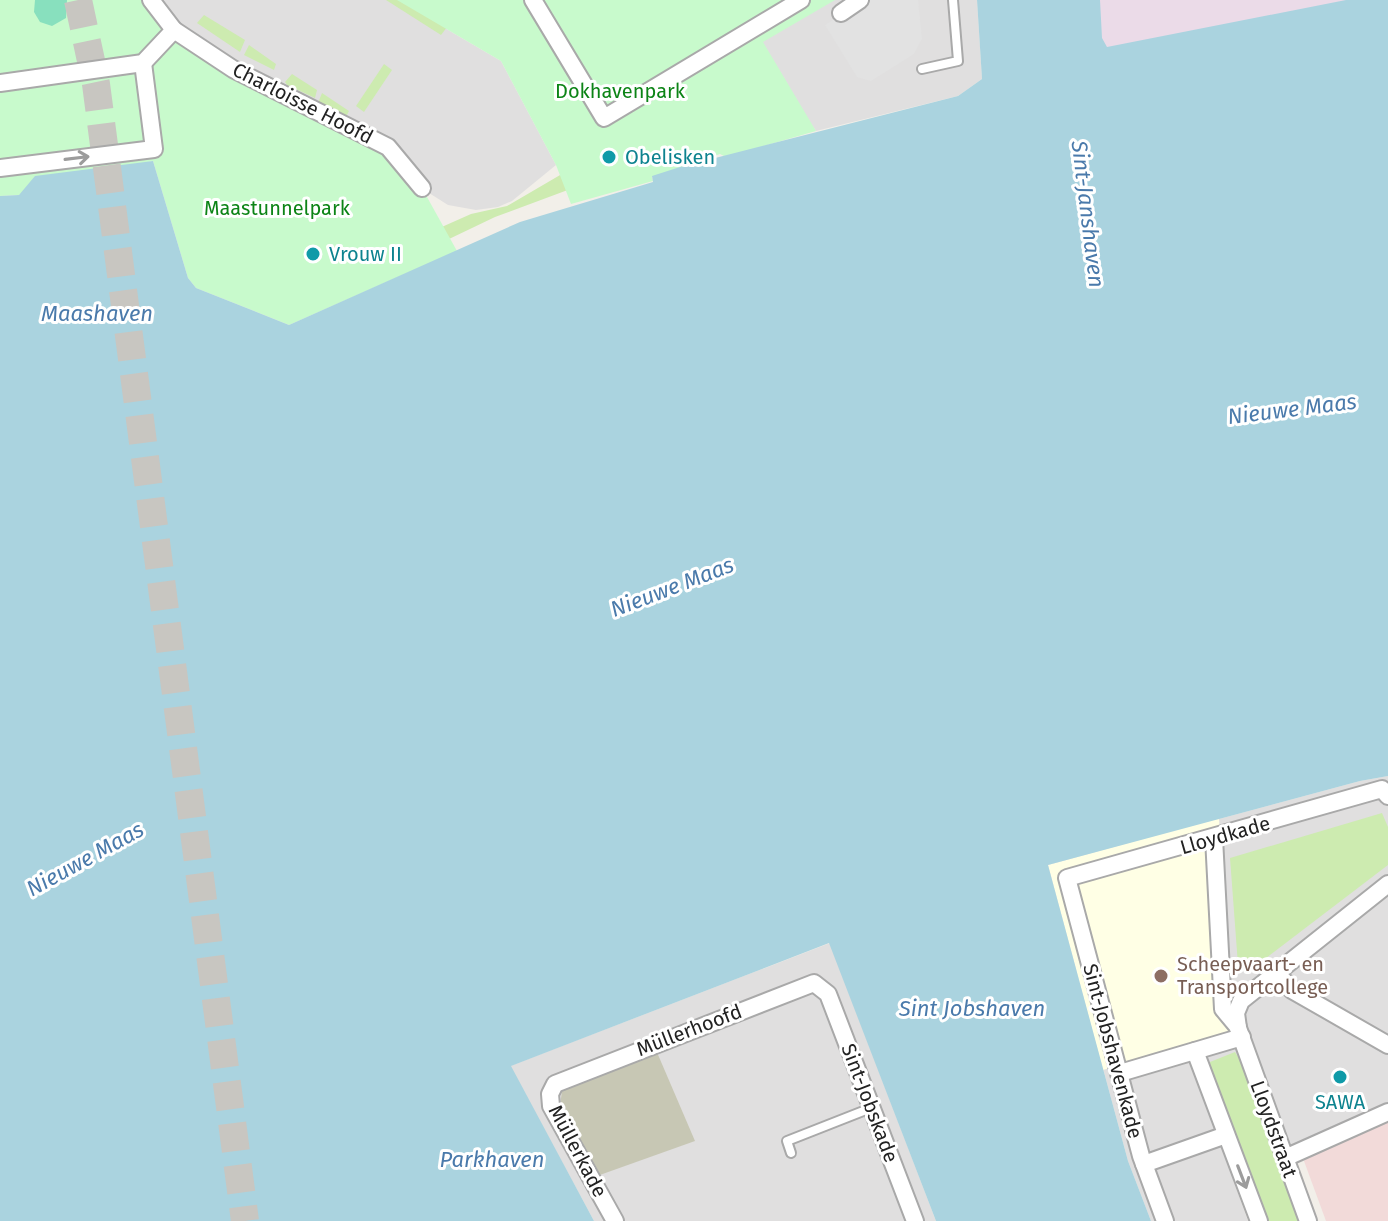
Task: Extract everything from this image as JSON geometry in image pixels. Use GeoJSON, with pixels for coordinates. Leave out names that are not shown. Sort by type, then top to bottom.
{"type":"FeatureCollection","features":[{"type":"Feature","properties":{"kind":"street","name":"Charloisse Hoofd"},"geometry":{"type":"LineString","coordinates":[[151,0],[174,30],[233,69],[388,147],[422,188]]}},
{"type":"Feature","properties":{"kind":"street"},"geometry":{"type":"LineString","coordinates":[[533,0],[604,118],[801,0]]}},
{"type":"Feature","properties":{"kind":"street"},"geometry":{"type":"LineString","coordinates":[[841,13],[860,0]]}},
{"type":"Feature","properties":{"kind":"street"},"geometry":{"type":"LineString","coordinates":[[0,83],[143,63],[174,30]]}},
{"type":"Feature","properties":{"kind":"street"},"geometry":{"type":"LineString","coordinates":[[0,168],[154,149],[143,63]]}},
{"type":"Feature","properties":{"kind":"street","name":"Lloydkade"},"geometry":{"type":"LineString","coordinates":[[1067,878],[1385,793]]}},
{"type":"Feature","properties":{"kind":"street","name":"Lloydstraat"},"geometry":{"type":"LineString","coordinates":[[1214,838],[1223,1009],[1240,1033],[1308,1221]]}},
{"type":"Feature","properties":{"kind":"street","name":"Sint-Jobshavenkade"},"geometry":{"type":"LineString","coordinates":[[1067,878],[1144,1164],[1165,1221]]}},
{"type":"Feature","properties":{"kind":"street"},"geometry":{"type":"LineString","coordinates":[[1120,1073],[1195,1051],[1240,1033],[1236,1013],[1241,1001],[1388,884]]}},
{"type":"Feature","properties":{"kind":"street"},"geometry":{"type":"LineString","coordinates":[[1275,971],[1292,990],[1388,1045]]}},
{"type":"Feature","properties":{"kind":"street","name":"Müllerhoofd"},"geometry":{"type":"LineString","coordinates":[[557,1082],[811,984],[822,986]]}},
{"type":"Feature","properties":{"kind":"street","name":"Sint-Jobskade"},"geometry":{"type":"LineString","coordinates":[[822,986],[915,1221]]}},
{"type":"Feature","properties":{"kind":"street"},"geometry":{"type":"LineString","coordinates":[[1195,1051],[1259,1221]]}},
{"type":"Feature","properties":{"kind":"street","name":"Müllerkade"},"geometry":{"type":"LineString","coordinates":[[557,1082],[550,1094],[551,1106],[615,1221]]}},
{"type":"Feature","properties":{"kind":"street"},"geometry":{"type":"LineString","coordinates":[[1285,1158],[1388,1112]]}},
{"type":"Feature","properties":{"kind":"street"},"geometry":{"type":"LineString","coordinates":[[1144,1164],[1226,1135]]}},
{"type":"Feature","properties":{"kind":"lane"},"geometry":{"type":"LineString","coordinates":[[922,69],[958,61],[953,0]]}},
{"type":"Feature","properties":{"kind":"lane"},"geometry":{"type":"LineString","coordinates":[[791,1153],[787,1141],[872,1108]]}},
{"type":"Feature","properties":{"kind":"shaded area"},"geometry":{"type":"Polygon","coordinates":[[[151,0],[397,0],[501,61],[556,165],[512,201],[498,207],[476,210],[448,205],[214,57],[151,0]]]}},
{"type":"Feature","properties":{"kind":"shaded area"},"geometry":{"type":"Polygon","coordinates":[[[811,0],[977,0],[982,79],[958,96],[816,131],[752,39],[811,0]]]}},
{"type":"Feature","properties":{"kind":"shaded area"},"geometry":{"type":"Polygon","coordinates":[[[844,0],[918,0],[922,39],[914,54],[871,81],[857,77],[825,25],[833,20],[837,4],[844,0]]]}},
{"type":"Feature","properties":{"kind":"shaded area"},"geometry":{"type":"Polygon","coordinates":[[[1062,0],[1388,0],[1388,9],[1067,84],[1062,0]]]}},
{"type":"Feature","properties":{"kind":"shaded area"},"geometry":{"type":"Polygon","coordinates":[[[1388,776],[1388,1118],[1310,1154],[1233,1180],[1248,1221],[1151,1221],[1128,1161],[1048,865],[1388,776]]]}},
{"type":"Feature","properties":{"kind":"shaded area"},"geometry":{"type":"Polygon","coordinates":[[[1219,818],[1229,1033],[1103,1070],[1048,865],[1219,818]]]}},
{"type":"Feature","properties":{"kind":"shaded area"},"geometry":{"type":"Polygon","coordinates":[[[830,943],[936,1221],[594,1221],[510,1066],[830,943]]]}},
{"type":"Feature","properties":{"kind":"shaded area"},"geometry":{"type":"Polygon","coordinates":[[[656,1050],[695,1141],[597,1176],[560,1106],[562,1091],[565,1086],[656,1050]]]}},
{"type":"Feature","properties":{"kind":"shaded area"},"geometry":{"type":"Polygon","coordinates":[[[1388,1118],[1388,1221],[1326,1221],[1304,1161],[1310,1154],[1388,1118]]]}},
{"type":"Feature","properties":{"kind":"green space","name":"Maastunnelpark"},"geometry":{"type":"Polygon","coordinates":[[[0,0],[151,0],[174,30],[370,136],[422,188],[457,251],[289,325],[196,288],[188,278],[153,161],[27,188],[19,195],[0,196],[0,0]]]}},
{"type":"Feature","properties":{"kind":"green space"},"geometry":{"type":"Polygon","coordinates":[[[35,0],[67,0],[66,18],[52,26],[40,22],[34,12],[35,0]]]}},
{"type":"Feature","properties":{"kind":"green space"},"geometry":{"type":"Polygon","coordinates":[[[386,0],[423,0],[454,18],[441,35],[386,0]]]}},
{"type":"Feature","properties":{"kind":"green space","name":"Dokhavenpark"},"geometry":{"type":"Polygon","coordinates":[[[397,0],[835,0],[763,42],[816,131],[726,157],[720,154],[652,177],[653,181],[571,204],[556,165],[501,61],[397,0]]]}},
{"type":"Feature","properties":{"kind":"green space"},"geometry":{"type":"Polygon","coordinates":[[[204,15],[245,40],[240,52],[197,23],[204,15]]]}},
{"type":"Feature","properties":{"kind":"green space"},"geometry":{"type":"Polygon","coordinates":[[[249,45],[276,64],[274,70],[244,55],[249,45]]]}},
{"type":"Feature","properties":{"kind":"green space"},"geometry":{"type":"Polygon","coordinates":[[[384,64],[392,70],[364,112],[356,106],[384,64]]]}},
{"type":"Feature","properties":{"kind":"green space"},"geometry":{"type":"Polygon","coordinates":[[[292,74],[317,90],[315,98],[287,85],[285,82],[292,74]]]}},
{"type":"Feature","properties":{"kind":"green space"},"geometry":{"type":"Polygon","coordinates":[[[322,93],[349,111],[346,117],[318,103],[322,93]]]}},
{"type":"Feature","properties":{"kind":"green space"},"geometry":{"type":"Polygon","coordinates":[[[596,154],[608,175],[495,217],[424,251],[435,230],[471,214],[507,206],[596,154]]]}},
{"type":"Feature","properties":{"kind":"green space"},"geometry":{"type":"Polygon","coordinates":[[[1382,813],[1388,827],[1388,865],[1249,971],[1238,965],[1230,858],[1382,813]]]}},
{"type":"Feature","properties":{"kind":"green space"},"geometry":{"type":"Polygon","coordinates":[[[1235,1052],[1300,1221],[1266,1221],[1210,1074],[1210,1062],[1235,1052]]]}},
{"type":"Feature","properties":{"kind":"water"},"geometry":{"type":"Polygon","coordinates":[[[977,0],[1100,0],[1102,38],[1107,47],[1346,0],[1388,0],[1388,776],[1048,865],[1128,1161],[1151,1221],[936,1221],[829,943],[511,1066],[594,1221],[0,1221],[0,196],[19,195],[35,176],[153,161],[188,278],[196,288],[289,325],[520,222],[653,182],[652,176],[958,96],[982,79],[977,0]]]}},
{"type":"Feature","properties":{"kind":"tunnel"},"geometry":{"type":"LineString","coordinates":[[78,0],[96,84],[245,1221]]}},
{"type":"Feature","properties":{"kind":"place","name":"Obelisken"},"geometry":{"type":"Point","coordinates":[609,157]}},
{"type":"Feature","properties":{"kind":"place","name":"Vrouw II"},"geometry":{"type":"Point","coordinates":[313,254]}},
{"type":"Feature","properties":{"kind":"place","name":"Scheepvaart- en Transportcollege"},"geometry":{"type":"Point","coordinates":[1161,976]}},
{"type":"Feature","properties":{"kind":"place","name":"SAWA"},"geometry":{"type":"Point","coordinates":[1340,1077]}},
{"type":"Feature","properties":{"kind":"water label","name":"Sint-Janshaven"},"geometry":{"type":"Point","coordinates":[1088,214]}},
{"type":"Feature","properties":{"kind":"water label","name":"Maashaven"},"geometry":{"type":"Point","coordinates":[97,313]}},
{"type":"Feature","properties":{"kind":"water label","name":"Nieuwe Maas"},"geometry":{"type":"Point","coordinates":[1292,409]}},
{"type":"Feature","properties":{"kind":"water label","name":"Nieuwe Maas"},"geometry":{"type":"Point","coordinates":[672,587]}},
{"type":"Feature","properties":{"kind":"water label","name":"Nieuwe Maas"},"geometry":{"type":"Point","coordinates":[85,859]}},
{"type":"Feature","properties":{"kind":"water label","name":"Sint Jobshaven"},"geometry":{"type":"Point","coordinates":[972,1008]}},
{"type":"Feature","properties":{"kind":"water label","name":"Parkhaven"},"geometry":{"type":"Point","coordinates":[492,1159]}}]}
